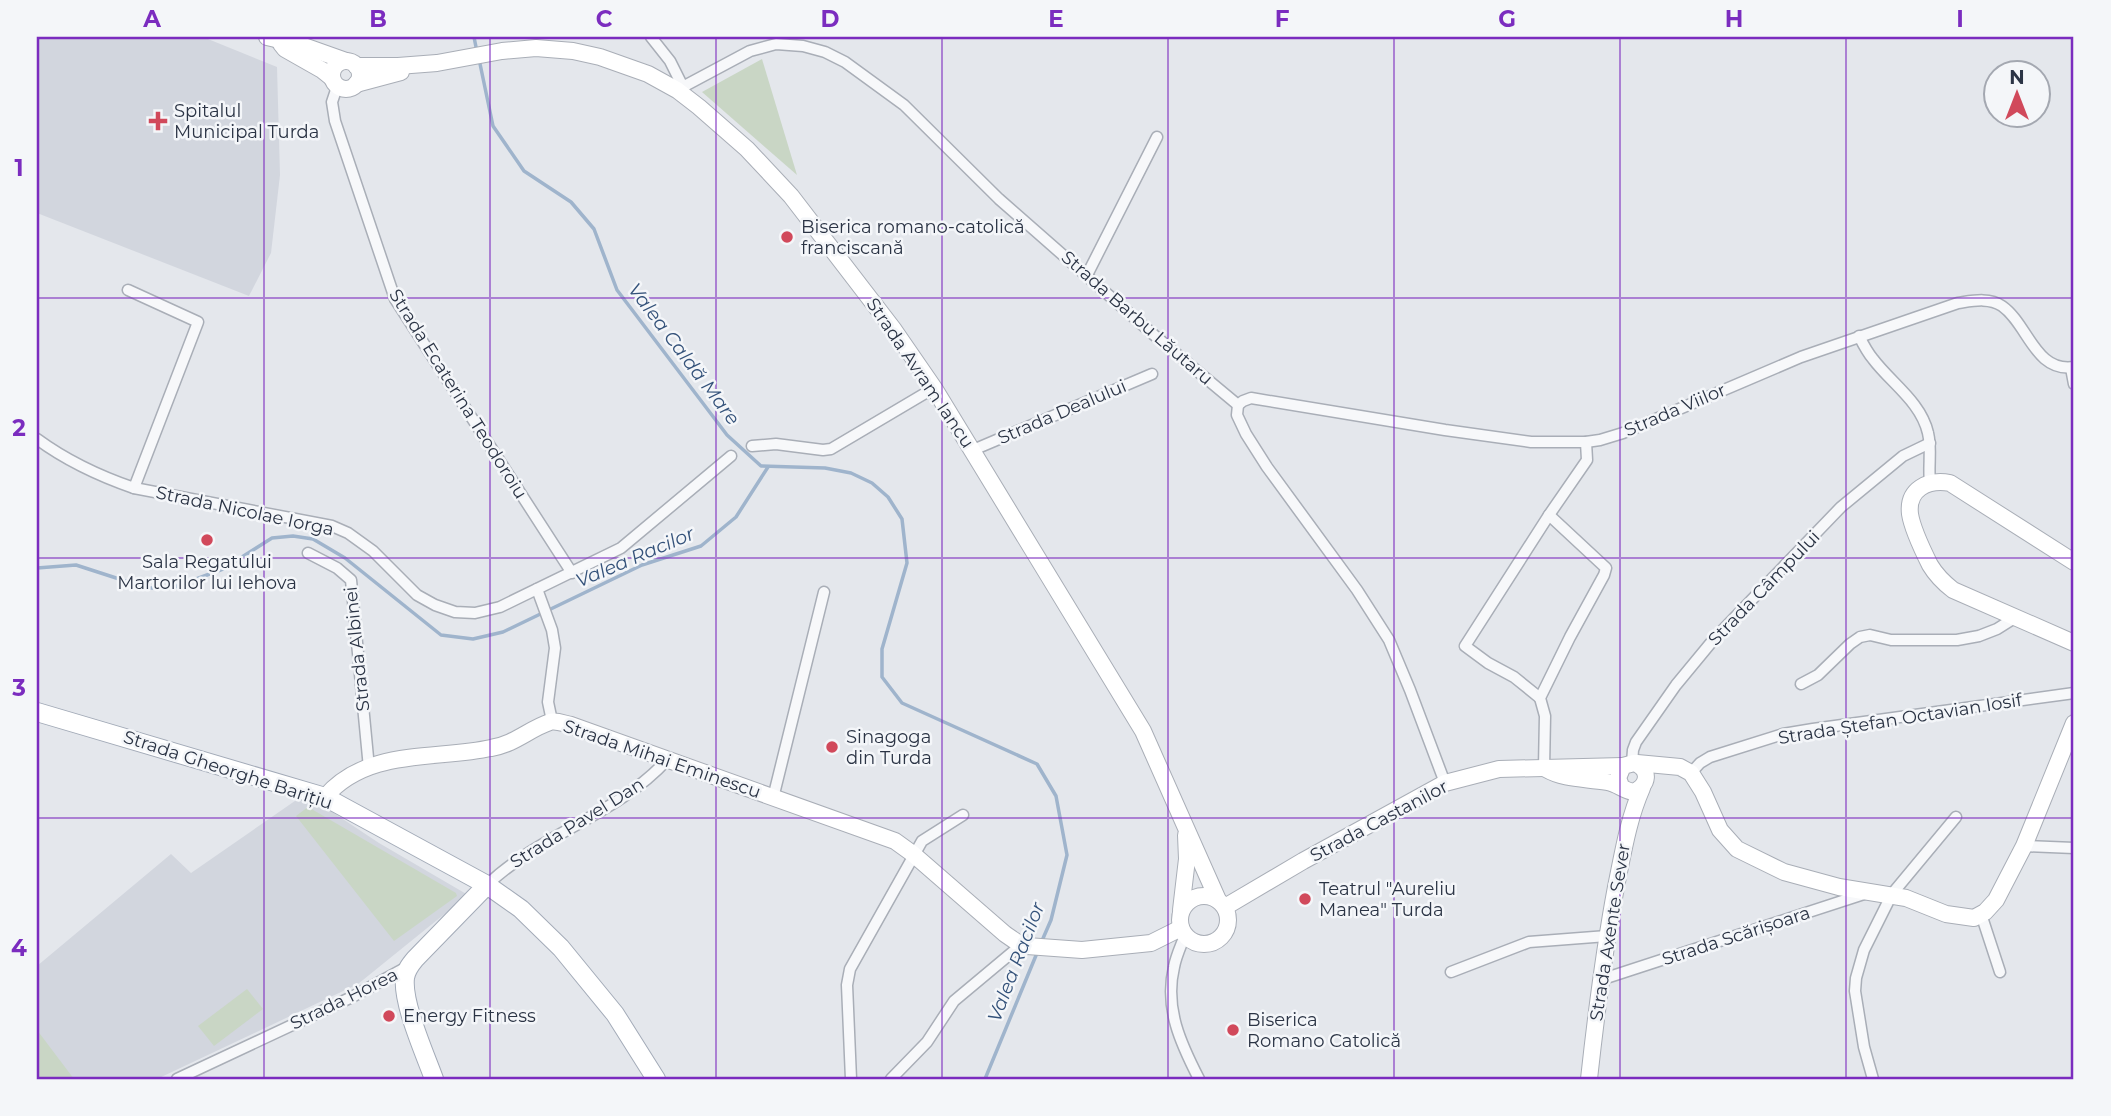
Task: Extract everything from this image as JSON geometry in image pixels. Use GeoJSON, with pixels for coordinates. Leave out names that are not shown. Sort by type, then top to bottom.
{"type":"FeatureCollection","features":[{"type":"Feature","properties":{"kind":"main road"},"geometry":{"type":"LineString","coordinates":[[272,38],[301,45],[351,64],[360,75],[356,84]]}},
{"type":"Feature","properties":{"kind":"main road"},"geometry":{"type":"LineString","coordinates":[[272,38],[285,49],[323,70],[347,89],[356,84],[437,63]]}},
{"type":"Feature","properties":{"kind":"main road","name":"Strada Avram Iancu"},"geometry":{"type":"LineString","coordinates":[[437,63],[538,42],[611,60],[680,89],[747,149],[791,196],[894,330],[973,450],[1143,731],[1222,904]]}},
{"type":"Feature","properties":{"kind":"main road"},"geometry":{"type":"LineString","coordinates":[[335,82],[334,68],[337,64],[398,66],[437,63]]}},
{"type":"Feature","properties":{"kind":"main road"},"geometry":{"type":"LineString","coordinates":[[2074,562],[1950,483],[1930,482],[1914,493],[1910,516],[1931,566],[1941,580],[1952,590],[2074,643]]}},
{"type":"Feature","properties":{"kind":"main road","name":"Strada Gheorghe Barițiu"},"geometry":{"type":"LineString","coordinates":[[37,712],[325,797],[487,885],[521,909],[561,948],[615,1014],[656,1079]]}},
{"type":"Feature","properties":{"kind":"main road"},"geometry":{"type":"LineString","coordinates":[[325,797],[343,780],[387,761],[491,748],[513,742],[552,721]]}},
{"type":"Feature","properties":{"kind":"main road","name":"Strada Mihai Eminescu"},"geometry":{"type":"LineString","coordinates":[[552,721],[571,725],[895,841],[1005,934],[1024,945]]}},
{"type":"Feature","properties":{"kind":"main road"},"geometry":{"type":"LineString","coordinates":[[1691,772],[1720,830],[1737,849],[1784,872],[1839,887],[1892,894],[1947,914],[1974,918],[1996,900],[2024,846],[2074,723]]}},
{"type":"Feature","properties":{"kind":"main road"},"geometry":{"type":"LineString","coordinates":[[1621,786],[1618,778],[1630,764],[1646,772],[1643,786]]}},
{"type":"Feature","properties":{"kind":"main road","name":"Strada Castanilor"},"geometry":{"type":"LineString","coordinates":[[1222,904],[1445,783],[1499,769],[1630,764],[1680,767],[1691,772]]}},
{"type":"Feature","properties":{"kind":"main road","name":"Strada Castanilor"},"geometry":{"type":"LineString","coordinates":[[1544,768],[1555,775],[1570,779],[1597,780],[1621,786],[1629,791],[1672,774],[1691,772]]}},
{"type":"Feature","properties":{"kind":"main road","name":"Strada Axente Sever"},"geometry":{"type":"LineString","coordinates":[[1589,1079],[1600,980],[1628,822],[1643,786]]}},
{"type":"Feature","properties":{"kind":"main road","name":"Strada Avram Iancu"},"geometry":{"type":"LineString","coordinates":[[1182,925],[1187,859],[1185,825]]}},
{"type":"Feature","properties":{"kind":"main road","name":"Strada Horea"},"geometry":{"type":"LineString","coordinates":[[408,967],[487,885]]}},
{"type":"Feature","properties":{"kind":"main road"},"geometry":{"type":"LineString","coordinates":[[1205,895],[1222,904],[1228,916],[1224,933],[1218,940],[1210,943],[1192,941],[1182,925],[1184,905],[1197,896],[1205,895]]}},
{"type":"Feature","properties":{"kind":"main road"},"geometry":{"type":"LineString","coordinates":[[1024,945],[1082,950],[1151,943],[1182,925]]}},
{"type":"Feature","properties":{"kind":"main road"},"geometry":{"type":"LineString","coordinates":[[408,967],[405,977],[407,1001],[434,1079]]}},
{"type":"Feature","properties":{"kind":"street"},"geometry":{"type":"LineString","coordinates":[[651,37],[670,61],[680,89]]}},
{"type":"Feature","properties":{"kind":"street","name":"Strada Barbu Lăutaru"},"geometry":{"type":"LineString","coordinates":[[680,89],[750,51],[777,40],[825,52],[845,62],[904,105],[999,199],[1238,405]]}},
{"type":"Feature","properties":{"kind":"street","name":"Strada Ecaterina Teodoroiu"},"geometry":{"type":"LineString","coordinates":[[335,82],[332,102],[335,121],[390,289],[572,573]]}},
{"type":"Feature","properties":{"kind":"street"},"geometry":{"type":"LineString","coordinates":[[1087,275],[1157,137]]}},
{"type":"Feature","properties":{"kind":"street","name":"Strada Nicolae Iorga"},"geometry":{"type":"LineString","coordinates":[[128,290],[198,322],[134,488]]}},
{"type":"Feature","properties":{"kind":"street","name":"Strada Viilor"},"geometry":{"type":"LineString","coordinates":[[1238,405],[1251,398],[1485,436],[1531,442],[1586,442],[1623,433],[1801,357],[1958,303],[1974,300],[2001,305],[2043,358],[2055,366],[2072,367]]}},
{"type":"Feature","properties":{"kind":"street"},"geometry":{"type":"LineString","coordinates":[[1859,336],[1872,358],[1924,420],[1930,443],[1930,482]]}},
{"type":"Feature","properties":{"kind":"street"},"geometry":{"type":"LineString","coordinates":[[2072,367],[2074,384]]}},
{"type":"Feature","properties":{"kind":"street","name":"Strada Dealului"},"geometry":{"type":"LineString","coordinates":[[973,450],[1152,374]]}},
{"type":"Feature","properties":{"kind":"street"},"geometry":{"type":"LineString","coordinates":[[752,446],[776,444],[831,449],[934,388]]}},
{"type":"Feature","properties":{"kind":"street"},"geometry":{"type":"LineString","coordinates":[[1238,405],[1237,415],[1267,467],[1357,590],[1389,640],[1445,783]]}},
{"type":"Feature","properties":{"kind":"street","name":"Strada Nicolae Iorga"},"geometry":{"type":"LineString","coordinates":[[37,439],[73,463],[134,488],[332,526],[348,533],[373,551],[417,594],[435,605],[475,613],[500,607],[621,548],[731,456]]}},
{"type":"Feature","properties":{"kind":"street"},"geometry":{"type":"LineString","coordinates":[[1544,768],[1545,716],[1540,698],[1514,677],[1465,646],[1587,460],[1586,442]]}},
{"type":"Feature","properties":{"kind":"street","name":"Strada Câmpului"},"geometry":{"type":"LineString","coordinates":[[1630,764],[1636,742],[1676,685],[1714,639],[1842,507],[1903,456],[1930,443]]}},
{"type":"Feature","properties":{"kind":"street"},"geometry":{"type":"LineString","coordinates":[[1540,698],[1606,568],[1549,515]]}},
{"type":"Feature","properties":{"kind":"street","name":"Strada Albinei"},"geometry":{"type":"LineString","coordinates":[[308,553],[337,568],[351,580],[369,768]]}},
{"type":"Feature","properties":{"kind":"street"},"geometry":{"type":"LineString","coordinates":[[537,589],[552,630],[555,649],[548,702],[552,721]]}},
{"type":"Feature","properties":{"kind":"street","name":"Strada Mihai Eminescu"},"geometry":{"type":"LineString","coordinates":[[773,798],[824,592]]}},
{"type":"Feature","properties":{"kind":"street"},"geometry":{"type":"LineString","coordinates":[[1801,684],[1818,675],[1860,637],[1870,635],[1891,640],[1957,640],[1979,636],[2016,617]]}},
{"type":"Feature","properties":{"kind":"street","name":"Strada Ștefan Octavian Iosif"},"geometry":{"type":"LineString","coordinates":[[1691,772],[1710,757],[1783,734],[2074,693]]}},
{"type":"Feature","properties":{"kind":"street","name":"Strada Pavel Dan"},"geometry":{"type":"LineString","coordinates":[[487,885],[500,872],[557,834],[614,804],[667,760]]}},
{"type":"Feature","properties":{"kind":"street"},"geometry":{"type":"LineString","coordinates":[[851,1079],[847,976],[922,841],[962,815]]}},
{"type":"Feature","properties":{"kind":"street"},"geometry":{"type":"LineString","coordinates":[[1873,1079],[1864,1047],[1855,991],[1864,950],[1892,894],[1956,817]]}},
{"type":"Feature","properties":{"kind":"street"},"geometry":{"type":"LineString","coordinates":[[2024,846],[2074,848]]}},
{"type":"Feature","properties":{"kind":"street","name":"Strada Scărișoara"},"geometry":{"type":"LineString","coordinates":[[1600,980],[1871,892]]}},
{"type":"Feature","properties":{"kind":"street"},"geometry":{"type":"LineString","coordinates":[[1981,914],[2000,972]]}},
{"type":"Feature","properties":{"kind":"street"},"geometry":{"type":"LineString","coordinates":[[1182,925],[1171,984],[1172,1015],[1182,1046],[1199,1079]]}},
{"type":"Feature","properties":{"kind":"street"},"geometry":{"type":"LineString","coordinates":[[1451,972],[1529,942],[1607,936]]}},
{"type":"Feature","properties":{"kind":"street"},"geometry":{"type":"LineString","coordinates":[[891,1079],[927,1042],[954,1001],[1024,945]]}},
{"type":"Feature","properties":{"kind":"street","name":"Strada Horea"},"geometry":{"type":"LineString","coordinates":[[177,1079],[352,997],[408,967]]}},
{"type":"Feature","properties":{"kind":"shaded area","name":"Spitalul Municipal Turda"},"geometry":{"type":"Polygon","coordinates":[[[39,37],[203,37],[277,67],[280,175],[271,253],[249,296],[37,213],[39,37]]]}},
{"type":"Feature","properties":{"kind":"shaded area"},"geometry":{"type":"Polygon","coordinates":[[[305,794],[379,843],[468,895],[358,984],[157,1079],[37,1079],[37,966],[171,854],[191,873],[305,794]]]}},
{"type":"Feature","properties":{"kind":"green space"},"geometry":{"type":"Polygon","coordinates":[[[762,59],[797,175],[702,92],[762,59]]]}},
{"type":"Feature","properties":{"kind":"green space"},"geometry":{"type":"Polygon","coordinates":[[[308,807],[457,896],[394,941],[296,816],[308,807]]]}},
{"type":"Feature","properties":{"kind":"green space"},"geometry":{"type":"Polygon","coordinates":[[[247,989],[263,1009],[214,1046],[198,1026],[247,989]]]}},
{"type":"Feature","properties":{"kind":"green space"},"geometry":{"type":"Polygon","coordinates":[[[37,1030],[74,1079],[37,1079],[37,1030]]]}},
{"type":"Feature","properties":{"kind":"waterway","name":"Valea Caldă Mare"},"geometry":{"type":"LineString","coordinates":[[474,37],[477,52]]}},
{"type":"Feature","properties":{"kind":"waterway","name":"Valea Racilor"},"geometry":{"type":"LineString","coordinates":[[479,59],[493,126],[524,171],[571,202],[594,229],[617,290],[727,435],[761,466],[825,468],[851,473],[872,483],[888,497],[902,519],[907,563],[882,649],[882,677],[902,703],[1037,764],[1056,796],[1067,855],[1051,920],[1041,943]]}},
{"type":"Feature","properties":{"kind":"waterway","name":"Valea Racilor"},"geometry":{"type":"LineString","coordinates":[[37,568],[76,565],[147,588],[172,588],[223,569],[272,538],[293,536],[313,539],[345,558],[441,635],[473,639],[503,632],[642,565],[701,546],[736,517],[768,467]]}},
{"type":"Feature","properties":{"kind":"waterway","name":"Valea Racilor"},"geometry":{"type":"LineString","coordinates":[[985,1079],[1037,953]]}},
{"type":"Feature","properties":{"kind":"place","name":"Spitalul Municipal Turda"},"geometry":{"type":"Point","coordinates":[158,121]}},
{"type":"Feature","properties":{"kind":"place","name":"Biserica romano-catolică franciscană"},"geometry":{"type":"Point","coordinates":[787,237]}},
{"type":"Feature","properties":{"kind":"place","name":"Sala Regatului Martorilor lui Iehova"},"geometry":{"type":"Point","coordinates":[207,540]}},
{"type":"Feature","properties":{"kind":"place","name":"Sinagoga din Turda"},"geometry":{"type":"Point","coordinates":[832,747]}},
{"type":"Feature","properties":{"kind":"place","name":"Teatrul \"Aureliu Manea\" Turda"},"geometry":{"type":"Point","coordinates":[1305,899]}},
{"type":"Feature","properties":{"kind":"place","name":"Energy Fitness"},"geometry":{"type":"Point","coordinates":[389,1016]}},
{"type":"Feature","properties":{"kind":"place","name":"Biserica Romano Catolică"},"geometry":{"type":"Point","coordinates":[1233,1030]}}]}
